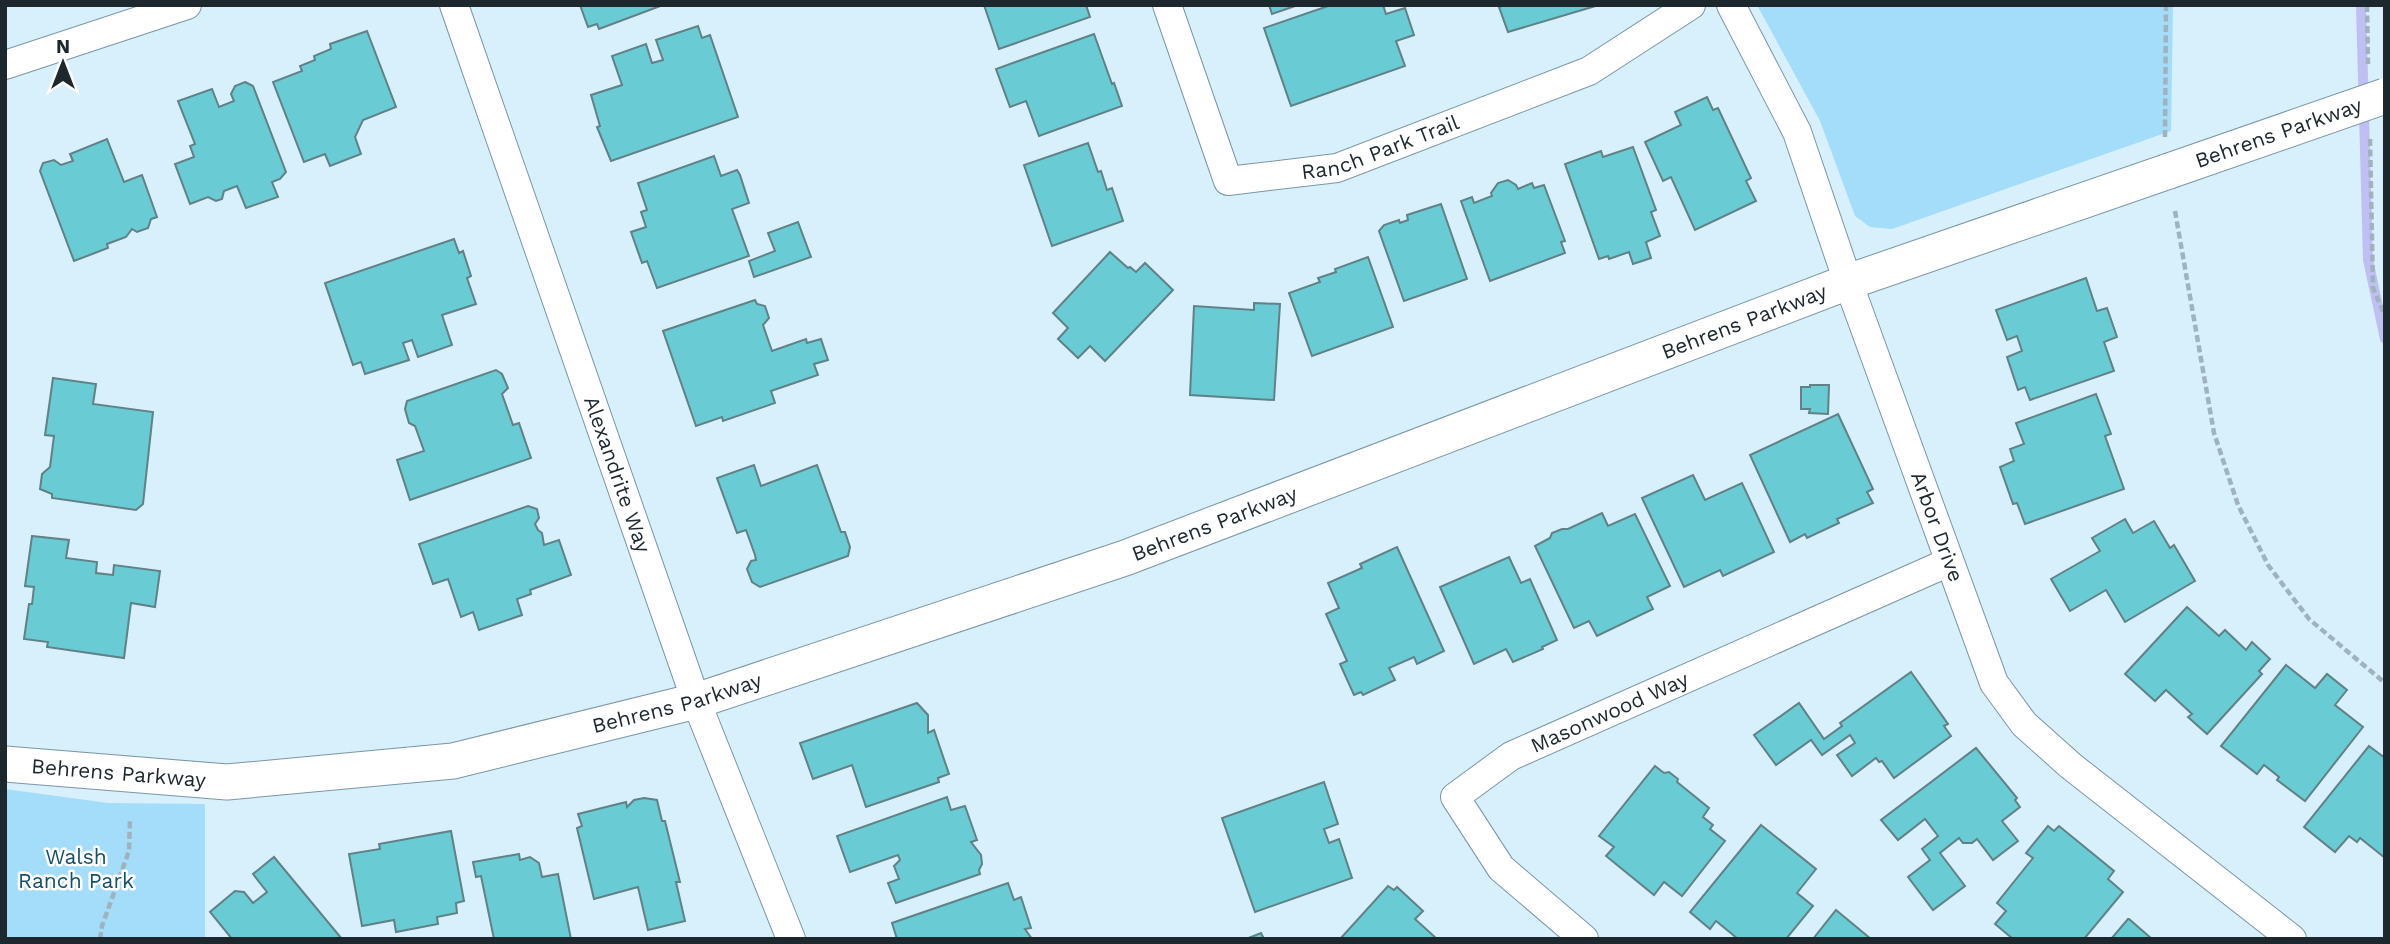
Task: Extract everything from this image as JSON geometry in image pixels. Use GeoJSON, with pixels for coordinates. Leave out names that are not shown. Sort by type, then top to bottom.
{"type":"FeatureCollection","features":[{"type":"Feature","properties":{"kind":"street"},"geometry":{"type":"LineString","coordinates":[[5,65],[187,5]]}},
{"type":"Feature","properties":{"kind":"street","name":"Alexandrite Way"},"geometry":{"type":"LineString","coordinates":[[454,5],[696,701],[791,939]]}},
{"type":"Feature","properties":{"kind":"street","name":"Ranch Park Trail"},"geometry":{"type":"LineString","coordinates":[[1167,5],[1228,181],[1337,168],[1588,71],[1691,5]]}},
{"type":"Feature","properties":{"kind":"street","name":"Arbor Drive"},"geometry":{"type":"LineString","coordinates":[[1731,5],[1797,132],[1848,282],[1994,683],[2024,723],[2071,766],[2292,939]]}},
{"type":"Feature","properties":{"kind":"street","name":"Behrens Parkway"},"geometry":{"type":"LineString","coordinates":[[5,764],[227,782],[453,761],[696,701],[1125,558],[1848,282],[2374,98]]}},
{"type":"Feature","properties":{"kind":"street","name":"Masonwood Way"},"geometry":{"type":"LineString","coordinates":[[1584,939],[1501,868],[1455,797],[1511,756],[1949,562]]}},
{"type":"Feature","properties":{"kind":"path"},"geometry":{"type":"LineString","coordinates":[[2166,5],[2164,126],[2169,171]]}},
{"type":"Feature","properties":{"kind":"path"},"geometry":{"type":"LineString","coordinates":[[2367,5],[2374,98],[2373,288],[2385,316]]}},
{"type":"Feature","properties":{"kind":"path"},"geometry":{"type":"LineString","coordinates":[[2175,211],[2214,433],[2238,506],[2268,565],[2309,620],[2385,683]]}},
{"type":"Feature","properties":{"kind":"path"},"geometry":{"type":"LineString","coordinates":[[100,939],[129,851],[130,819]]}},
{"type":"Feature","properties":{"kind":"green space"},"geometry":{"type":"Polygon","coordinates":[[[1757,5],[2173,5],[2171,131],[1892,229],[1870,227],[1855,216],[1820,121],[1757,5]]]}},
{"type":"Feature","properties":{"kind":"green space","name":"Walsh Ranch Park"},"geometry":{"type":"Polygon","coordinates":[[[5,789],[108,803],[205,804],[205,939],[5,939],[5,789]]]}},
{"type":"Feature","properties":{"kind":"building"},"geometry":{"type":"Polygon","coordinates":[[[580,5],[663,5],[599,29],[597,24],[588,27],[580,5]]]}},
{"type":"Feature","properties":{"kind":"building"},"geometry":{"type":"Polygon","coordinates":[[[984,5],[1086,5],[1090,17],[999,49],[984,5]]]}},
{"type":"Feature","properties":{"kind":"building"},"geometry":{"type":"Polygon","coordinates":[[[1269,5],[1298,5],[1272,14],[1269,5]]]}},
{"type":"Feature","properties":{"kind":"building"},"geometry":{"type":"Polygon","coordinates":[[[1331,5],[1383,5],[1386,14],[1405,8],[1414,35],[1396,41],[1405,66],[1291,106],[1264,28],[1331,5]]]}},
{"type":"Feature","properties":{"kind":"building"},"geometry":{"type":"Polygon","coordinates":[[[1599,5],[1508,32],[1499,7],[1599,5]]]}},
{"type":"Feature","properties":{"kind":"building"},"geometry":{"type":"Polygon","coordinates":[[[698,26],[702,38],[710,35],[738,117],[611,161],[597,127],[600,126],[591,95],[622,85],[612,56],[646,44],[652,63],[663,60],[656,40],[698,26]]]}},
{"type":"Feature","properties":{"kind":"building"},"geometry":{"type":"Polygon","coordinates":[[[367,31],[396,107],[363,120],[355,137],[361,154],[330,166],[325,154],[304,162],[273,82],[302,71],[300,66],[331,49],[330,44],[367,31]]]}},
{"type":"Feature","properties":{"kind":"building"},"geometry":{"type":"Polygon","coordinates":[[[1094,34],[1122,106],[1039,136],[1026,101],[1010,107],[996,69],[1094,34]]]}},
{"type":"Feature","properties":{"kind":"building"},"geometry":{"type":"Polygon","coordinates":[[[245,82],[253,86],[286,172],[280,179],[272,182],[278,197],[246,208],[237,186],[224,191],[222,199],[216,201],[208,197],[190,204],[175,164],[194,157],[190,146],[195,144],[178,101],[212,89],[219,107],[234,101],[231,94],[235,86],[245,82]]]}},
{"type":"Feature","properties":{"kind":"building"},"geometry":{"type":"Polygon","coordinates":[[[1707,97],[1713,110],[1718,108],[1751,178],[1746,181],[1756,201],[1695,230],[1671,177],[1663,181],[1645,142],[1681,125],[1675,112],[1707,97]]]}},
{"type":"Feature","properties":{"kind":"building"},"geometry":{"type":"Polygon","coordinates":[[[107,139],[124,182],[142,175],[157,217],[151,219],[148,228],[137,232],[132,229],[126,237],[107,244],[108,248],[74,261],[40,171],[43,163],[54,160],[61,165],[73,161],[70,154],[107,139]]]}},
{"type":"Feature","properties":{"kind":"building"},"geometry":{"type":"Polygon","coordinates":[[[1088,143],[1107,190],[1112,188],[1123,221],[1052,246],[1024,165],[1088,143]]]}},
{"type":"Feature","properties":{"kind":"building"},"geometry":{"type":"Polygon","coordinates":[[[1633,147],[1656,210],[1651,212],[1660,236],[1646,242],[1651,258],[1633,264],[1629,252],[1609,259],[1608,256],[1599,259],[1565,164],[1601,151],[1603,157],[1633,147]]]}},
{"type":"Feature","properties":{"kind":"building"},"geometry":{"type":"Polygon","coordinates":[[[714,156],[721,176],[737,170],[740,175],[749,203],[732,209],[749,256],[657,288],[647,261],[642,263],[631,232],[646,227],[641,212],[647,210],[638,183],[714,156]]]}},
{"type":"Feature","properties":{"kind":"building"},"geometry":{"type":"Polygon","coordinates":[[[1508,180],[1518,189],[1532,183],[1534,188],[1544,185],[1565,241],[1561,242],[1565,253],[1490,281],[1461,201],[1472,197],[1474,203],[1492,196],[1491,193],[1498,183],[1508,180]]]}},
{"type":"Feature","properties":{"kind":"building"},"geometry":{"type":"Polygon","coordinates":[[[1441,204],[1467,279],[1404,301],[1379,231],[1384,225],[1399,220],[1400,223],[1408,220],[1407,215],[1441,204]]]}},
{"type":"Feature","properties":{"kind":"building"},"geometry":{"type":"Polygon","coordinates":[[[798,222],[811,257],[754,277],[749,261],[775,251],[768,233],[798,222]]]}},
{"type":"Feature","properties":{"kind":"building"},"geometry":{"type":"Polygon","coordinates":[[[454,239],[459,253],[463,251],[471,276],[467,278],[476,304],[442,315],[452,345],[418,357],[412,340],[403,343],[409,360],[365,374],[361,362],[353,365],[325,283],[454,239]]]}},
{"type":"Feature","properties":{"kind":"building"},"geometry":{"type":"Polygon","coordinates":[[[1110,252],[1136,272],[1145,263],[1173,290],[1105,361],[1090,346],[1078,358],[1058,339],[1068,328],[1053,313],[1110,252]]]}},
{"type":"Feature","properties":{"kind":"building"},"geometry":{"type":"Polygon","coordinates":[[[1368,257],[1393,327],[1312,356],[1289,293],[1320,282],[1318,278],[1336,272],[1335,269],[1368,257]]]}},
{"type":"Feature","properties":{"kind":"building"},"geometry":{"type":"Polygon","coordinates":[[[2086,278],[2097,311],[2107,308],[2117,337],[2104,342],[2114,371],[2030,400],[2025,387],[2018,390],[2007,357],[2022,351],[2017,336],[2007,340],[1996,310],[2086,278]]]}},
{"type":"Feature","properties":{"kind":"building"},"geometry":{"type":"Polygon","coordinates":[[[755,300],[757,304],[765,306],[769,318],[763,325],[772,351],[806,339],[807,343],[821,339],[828,360],[814,364],[818,375],[771,391],[775,403],[723,421],[722,417],[696,426],[663,331],[755,300]]]}},
{"type":"Feature","properties":{"kind":"building"},"geometry":{"type":"Polygon","coordinates":[[[1254,303],[1280,304],[1274,400],[1190,395],[1194,306],[1254,310],[1254,303]]]}},
{"type":"Feature","properties":{"kind":"building"},"geometry":{"type":"Polygon","coordinates":[[[496,370],[502,374],[508,388],[502,394],[513,425],[519,423],[531,458],[410,500],[397,460],[424,451],[415,426],[409,423],[405,409],[407,401],[496,370]]]}},
{"type":"Feature","properties":{"kind":"building"},"geometry":{"type":"Polygon","coordinates":[[[53,378],[96,384],[93,404],[153,412],[143,504],[136,510],[52,498],[52,494],[40,489],[42,474],[50,467],[54,436],[45,435],[53,378]]]}},
{"type":"Feature","properties":{"kind":"building"},"geometry":{"type":"Polygon","coordinates":[[[1829,385],[1828,414],[1809,413],[1810,409],[1801,409],[1801,387],[1829,385]]]}},
{"type":"Feature","properties":{"kind":"building"},"geometry":{"type":"Polygon","coordinates":[[[2096,394],[2111,434],[2105,436],[2124,489],[2025,524],[2017,503],[2013,504],[2000,467],[2014,461],[2010,449],[2024,444],[2016,423],[2096,394]]]}},
{"type":"Feature","properties":{"kind":"building"},"geometry":{"type":"Polygon","coordinates":[[[1838,414],[1873,489],[1867,492],[1873,503],[1837,519],[1839,523],[1807,538],[1805,534],[1790,542],[1750,455],[1838,414]]]}},
{"type":"Feature","properties":{"kind":"building"},"geometry":{"type":"Polygon","coordinates":[[[754,465],[761,486],[817,465],[841,532],[845,532],[850,547],[848,556],[760,587],[752,582],[747,569],[751,561],[756,560],[755,555],[746,530],[737,533],[717,478],[754,465]]]}},
{"type":"Feature","properties":{"kind":"building"},"geometry":{"type":"Polygon","coordinates":[[[1693,475],[1705,500],[1742,483],[1774,552],[1723,576],[1720,570],[1684,587],[1642,498],[1693,475]]]}},
{"type":"Feature","properties":{"kind":"building"},"geometry":{"type":"Polygon","coordinates":[[[528,506],[537,509],[539,518],[535,524],[542,533],[544,545],[559,540],[571,575],[530,590],[531,594],[517,599],[522,615],[479,630],[473,612],[461,617],[448,579],[433,584],[419,544],[528,506]]]}},
{"type":"Feature","properties":{"kind":"building"},"geometry":{"type":"Polygon","coordinates":[[[1602,513],[1608,526],[1635,514],[1670,586],[1647,597],[1653,609],[1597,636],[1589,621],[1574,628],[1535,546],[1550,538],[1552,533],[1568,529],[1602,513]]]}},
{"type":"Feature","properties":{"kind":"building"},"geometry":{"type":"Polygon","coordinates":[[[2125,519],[2133,533],[2154,521],[2170,548],[2174,545],[2195,581],[2125,622],[2106,590],[2070,611],[2051,579],[2100,551],[2092,538],[2125,519]]]}},
{"type":"Feature","properties":{"kind":"building"},"geometry":{"type":"Polygon","coordinates":[[[32,536],[69,540],[66,558],[97,562],[96,573],[113,575],[114,565],[160,571],[155,607],[131,603],[124,658],[47,647],[48,642],[24,639],[34,587],[25,586],[32,536]]]}},
{"type":"Feature","properties":{"kind":"building"},"geometry":{"type":"Polygon","coordinates":[[[1397,547],[1444,651],[1417,664],[1414,657],[1389,668],[1395,680],[1363,695],[1361,692],[1354,695],[1340,664],[1347,661],[1326,614],[1339,608],[1328,583],[1362,568],[1360,564],[1397,547]]]}},
{"type":"Feature","properties":{"kind":"building"},"geometry":{"type":"Polygon","coordinates":[[[1509,557],[1521,583],[1530,579],[1557,640],[1513,662],[1506,649],[1474,664],[1440,587],[1509,557]]]}},
{"type":"Feature","properties":{"kind":"building"},"geometry":{"type":"Polygon","coordinates":[[[2187,607],[2219,636],[2225,630],[2246,650],[2252,642],[2270,659],[2259,671],[2262,674],[2207,734],[2188,717],[2192,714],[2166,690],[2155,701],[2125,674],[2187,607]]]}},
{"type":"Feature","properties":{"kind":"building"},"geometry":{"type":"Polygon","coordinates":[[[2286,665],[2315,688],[2327,674],[2347,690],[2335,705],[2363,727],[2305,801],[2277,780],[2279,777],[2264,765],[2257,774],[2221,746],[2286,665]]]}},
{"type":"Feature","properties":{"kind":"building"},"geometry":{"type":"Polygon","coordinates":[[[1911,672],[1948,724],[1944,726],[1951,736],[1894,778],[1882,761],[1879,762],[1876,758],[1852,776],[1837,755],[1855,743],[1850,735],[1822,755],[1811,740],[1776,765],[1754,735],[1799,703],[1824,739],[1842,726],[1840,723],[1911,672]]]}},
{"type":"Feature","properties":{"kind":"building"},"geometry":{"type":"Polygon","coordinates":[[[917,703],[928,715],[928,733],[934,730],[949,774],[938,778],[939,782],[866,807],[852,765],[813,779],[800,743],[917,703]]]}},
{"type":"Feature","properties":{"kind":"building"},"geometry":{"type":"Polygon","coordinates":[[[2369,746],[2385,758],[2385,858],[2360,838],[2357,842],[2349,836],[2335,852],[2304,827],[2369,746]]]}},
{"type":"Feature","properties":{"kind":"building"},"geometry":{"type":"Polygon","coordinates":[[[1976,748],[2017,798],[2015,800],[2020,807],[2002,821],[2018,841],[1993,860],[1977,839],[1972,843],[1963,843],[1959,838],[1940,853],[1965,886],[1933,910],[1908,877],[1930,860],[1922,849],[1938,836],[1925,819],[1898,840],[1881,820],[1976,748]]]}},
{"type":"Feature","properties":{"kind":"building"},"geometry":{"type":"Polygon","coordinates":[[[1655,766],[1678,779],[1677,782],[1709,808],[1703,817],[1713,825],[1710,829],[1725,841],[1682,896],[1664,882],[1654,895],[1606,856],[1614,847],[1599,836],[1655,766]]]}},
{"type":"Feature","properties":{"kind":"building"},"geometry":{"type":"Polygon","coordinates":[[[1324,782],[1338,824],[1324,829],[1329,843],[1339,839],[1352,878],[1255,912],[1222,818],[1324,782]]]}},
{"type":"Feature","properties":{"kind":"building"},"geometry":{"type":"Polygon","coordinates":[[[947,797],[951,810],[965,806],[977,840],[971,842],[981,855],[980,874],[896,903],[888,883],[899,879],[894,866],[900,860],[898,855],[850,872],[837,836],[947,797]]]}},
{"type":"Feature","properties":{"kind":"building"},"geometry":{"type":"Polygon","coordinates":[[[634,800],[657,800],[662,821],[665,821],[680,882],[676,882],[685,921],[648,930],[638,887],[594,899],[577,828],[582,826],[578,814],[626,802],[627,807],[634,800]]]}},
{"type":"Feature","properties":{"kind":"building"},"geometry":{"type":"Polygon","coordinates":[[[1761,825],[1816,869],[1797,893],[1813,906],[1786,939],[1738,939],[1716,921],[1710,929],[1690,912],[1761,825]]]}},
{"type":"Feature","properties":{"kind":"building"},"geometry":{"type":"Polygon","coordinates":[[[2048,826],[2054,831],[2059,826],[2114,871],[2108,879],[2123,892],[2084,939],[2013,939],[1995,924],[2006,911],[1997,903],[2033,858],[2026,853],[2048,826]]]}},
{"type":"Feature","properties":{"kind":"building"},"geometry":{"type":"Polygon","coordinates":[[[451,831],[464,901],[456,903],[457,913],[437,917],[438,924],[396,932],[394,920],[362,926],[349,854],[380,849],[379,844],[451,831]]]}},
{"type":"Feature","properties":{"kind":"building"},"geometry":{"type":"Polygon","coordinates":[[[519,854],[520,860],[530,857],[539,863],[542,877],[558,874],[571,939],[494,939],[481,876],[476,877],[473,862],[519,854]]]}},
{"type":"Feature","properties":{"kind":"building"},"geometry":{"type":"Polygon","coordinates":[[[274,857],[342,939],[232,939],[210,912],[235,891],[244,892],[253,903],[267,892],[253,874],[274,857]]]}},
{"type":"Feature","properties":{"kind":"building"},"geometry":{"type":"Polygon","coordinates":[[[1008,883],[1014,900],[1021,897],[1031,928],[1025,929],[1032,939],[897,939],[892,923],[1008,883]]]}},
{"type":"Feature","properties":{"kind":"building"},"geometry":{"type":"Polygon","coordinates":[[[1388,886],[1394,890],[1397,887],[1423,911],[1415,919],[1437,939],[1340,939],[1388,886]]]}},
{"type":"Feature","properties":{"kind":"building"},"geometry":{"type":"Polygon","coordinates":[[[1836,910],[1871,939],[1813,939],[1836,910]]]}},
{"type":"Feature","properties":{"kind":"building"},"geometry":{"type":"Polygon","coordinates":[[[2129,919],[2152,939],[2111,939],[2129,919]]]}},
{"type":"Feature","properties":{"kind":"building"},"geometry":{"type":"Polygon","coordinates":[[[1261,933],[1264,939],[1246,939],[1261,933]]]}},
{"type":"Feature","properties":{"kind":"waterway"},"geometry":{"type":"LineString","coordinates":[[2361,5],[2368,260],[2385,339]]}}]}
